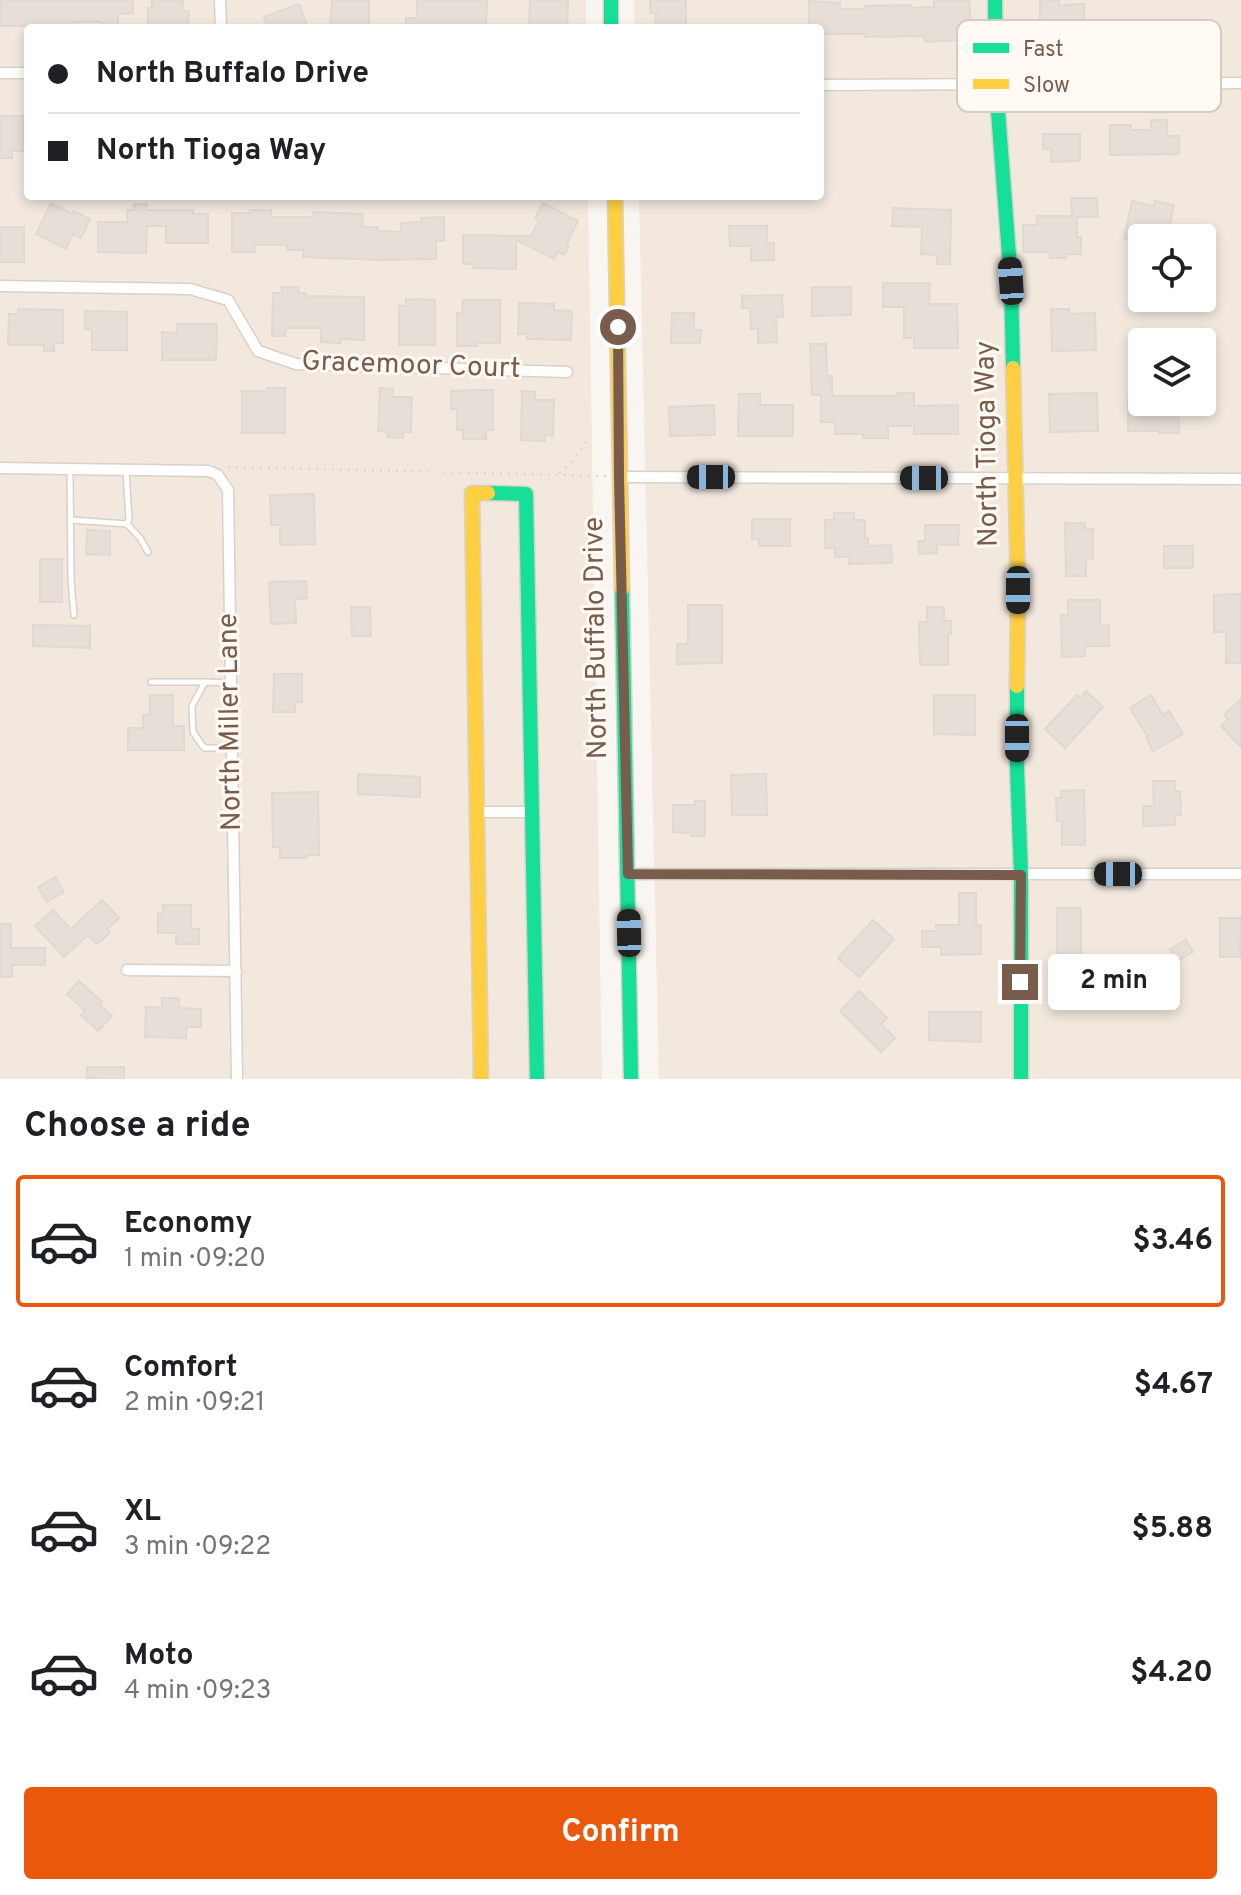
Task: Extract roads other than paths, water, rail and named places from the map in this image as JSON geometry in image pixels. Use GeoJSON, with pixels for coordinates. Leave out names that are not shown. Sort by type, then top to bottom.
{"type":"FeatureCollection","features":[{"type":"Feature","properties":{"kind":"street"},"geometry":{"type":"LineString","coordinates":[[220,0],[221,24]]}},
{"type":"Feature","properties":{"kind":"street"},"geometry":{"type":"LineString","coordinates":[[611,0],[611,24]]}},
{"type":"Feature","properties":{"kind":"street","name":"North Tioga Way"},"geometry":{"type":"LineString","coordinates":[[995,0],[995,20]]}},
{"type":"Feature","properties":{"kind":"street"},"geometry":{"type":"LineString","coordinates":[[0,73],[24,73]]}},
{"type":"Feature","properties":{"kind":"street"},"geometry":{"type":"LineString","coordinates":[[1221,83],[1241,83]]}},
{"type":"Feature","properties":{"kind":"street"},"geometry":{"type":"LineString","coordinates":[[824,85],[957,85]]}},
{"type":"Feature","properties":{"kind":"street","name":"North Tioga Way"},"geometry":{"type":"LineString","coordinates":[[998,112],[1011,281],[1018,590],[1021,1079]]}},
{"type":"Feature","properties":{"kind":"street","name":"North Buffalo Drive"},"geometry":{"type":"LineString","coordinates":[[615,200],[631,1079]]}},
{"type":"Feature","properties":{"kind":"street","name":"Gracemoor Court"},"geometry":{"type":"LineString","coordinates":[[0,286],[190,289],[228,300],[258,351],[296,364],[567,372]]}},
{"type":"Feature","properties":{"kind":"street"},"geometry":{"type":"LineString","coordinates":[[0,468],[126,470]]}},
{"type":"Feature","properties":{"kind":"street","name":"North Miller Lane"},"geometry":{"type":"LineString","coordinates":[[126,470],[204,471],[218,475],[226,486],[229,500],[230,748],[237,1079]]}},
{"type":"Feature","properties":{"kind":"street"},"geometry":{"type":"LineString","coordinates":[[619,477],[1241,479]]}},
{"type":"Feature","properties":{"kind":"street"},"geometry":{"type":"LineString","coordinates":[[481,1079],[472,493],[526,494],[537,1079]]}},
{"type":"Feature","properties":{"kind":"street"},"geometry":{"type":"LineString","coordinates":[[477,812],[532,812]]}},
{"type":"Feature","properties":{"kind":"street"},"geometry":{"type":"LineString","coordinates":[[628,874],[1241,874]]}},
{"type":"Feature","properties":{"kind":"street"},"geometry":{"type":"LineString","coordinates":[[127,970],[236,971]]}},
{"type":"Feature","properties":{"kind":"lane"},"geometry":{"type":"LineString","coordinates":[[70,469],[74,615]]}},
{"type":"Feature","properties":{"kind":"lane"},"geometry":{"type":"LineString","coordinates":[[126,470],[127,524]]}},
{"type":"Feature","properties":{"kind":"lane"},"geometry":{"type":"LineString","coordinates":[[71,520],[127,524],[148,552]]}},
{"type":"Feature","properties":{"kind":"lane"},"geometry":{"type":"LineString","coordinates":[[151,682],[230,683]]}},
{"type":"Feature","properties":{"kind":"lane"},"geometry":{"type":"LineString","coordinates":[[205,682],[192,706],[193,732],[204,748],[230,748]]}}]}
